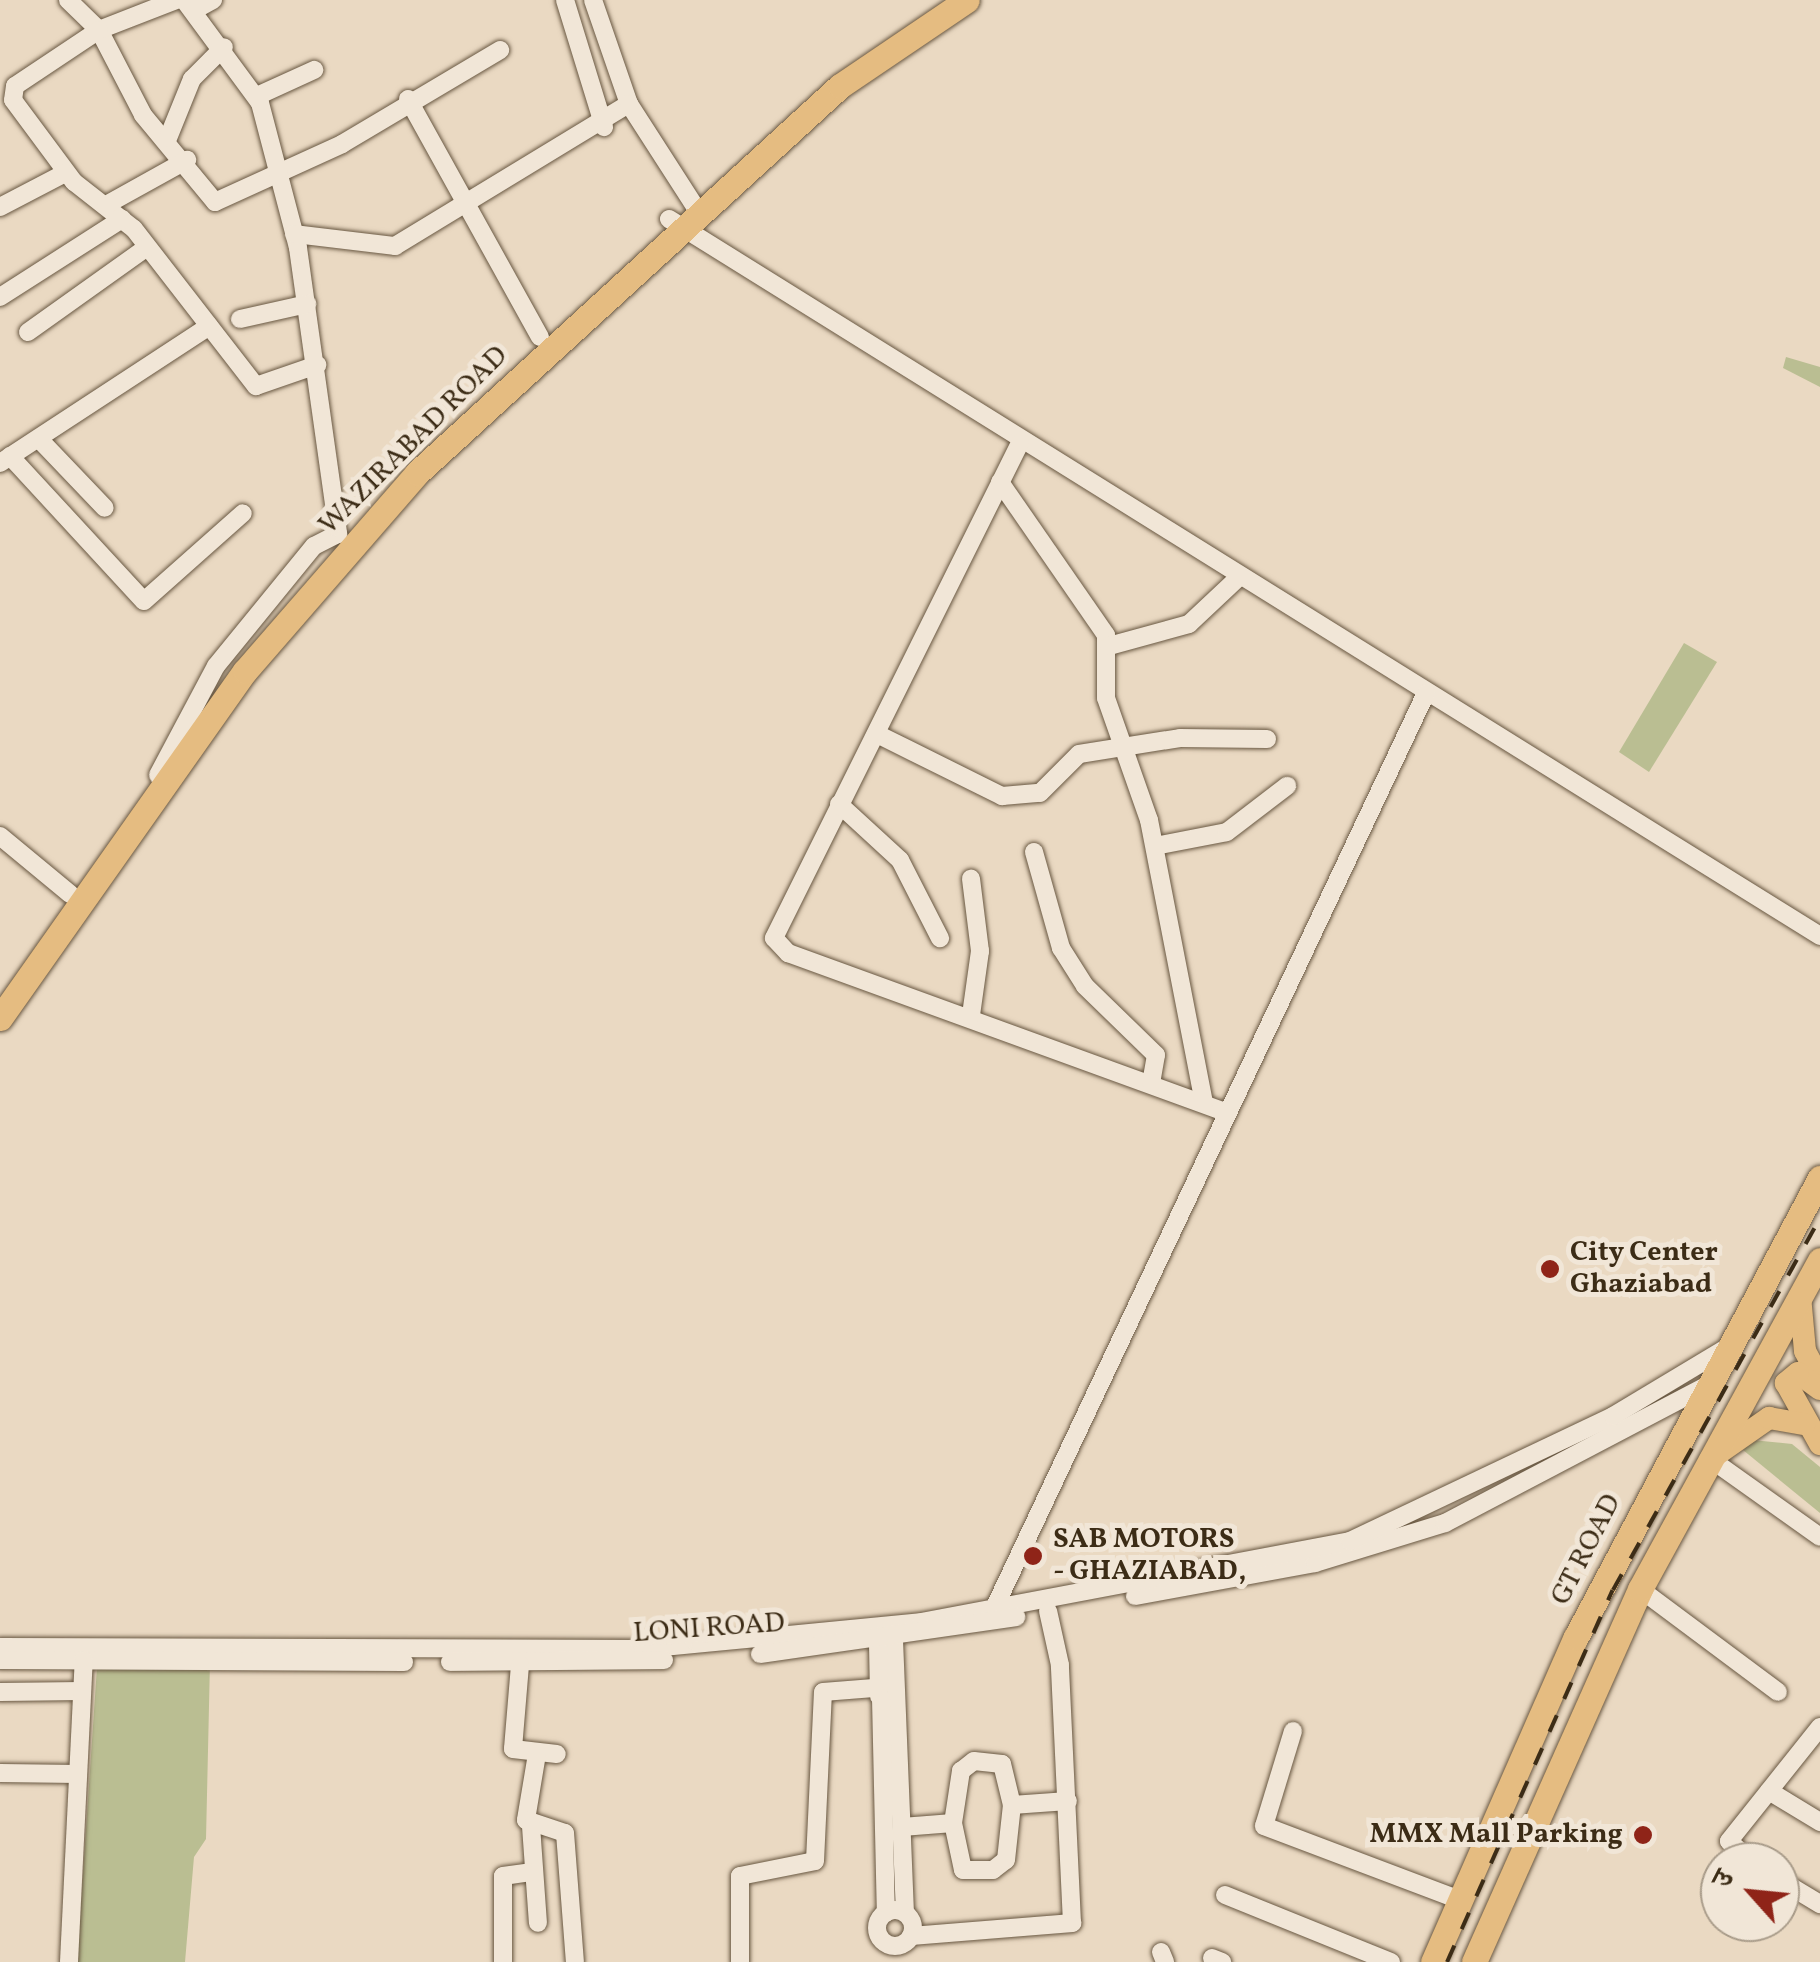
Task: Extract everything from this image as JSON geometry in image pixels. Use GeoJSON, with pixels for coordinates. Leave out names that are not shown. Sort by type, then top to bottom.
{"type":"FeatureCollection","features":[{"type":"Feature","properties":{"kind":"highway","name":"WAZIRABAD ROAD"},"geometry":{"type":"LineString","coordinates":[[0,1018],[245,671],[344,539],[796,106],[940,0]]}},
{"type":"Feature","properties":{"kind":"highway","name":"WAZIRABAD ROAD"},"geometry":{"type":"LineString","coordinates":[[0,990],[158,775],[344,539],[540,337],[840,86],[967,0]]}},
{"type":"Feature","properties":{"kind":"highway","name":"GT ROAD"},"geometry":{"type":"LineString","coordinates":[[1433,1962],[1576,1638],[1706,1386],[1820,1178]]}},
{"type":"Feature","properties":{"kind":"highway"},"geometry":{"type":"LineString","coordinates":[[1474,1962],[1640,1589],[1820,1260]]}},
{"type":"Feature","properties":{"kind":"main road"},"geometry":{"type":"LineString","coordinates":[[1800,1296],[1804,1352],[1820,1378]]}},
{"type":"Feature","properties":{"kind":"main road"},"geometry":{"type":"LineString","coordinates":[[1820,1389],[1789,1376],[1786,1394],[1820,1444]]}},
{"type":"Feature","properties":{"kind":"main road"},"geometry":{"type":"LineString","coordinates":[[1711,1459],[1769,1418],[1804,1424]]}},
{"type":"Feature","properties":{"kind":"street"},"geometry":{"type":"LineString","coordinates":[[68,0],[99,30],[138,108],[188,160],[216,202],[278,173],[500,50]]}},
{"type":"Feature","properties":{"kind":"street"},"geometry":{"type":"LineString","coordinates":[[176,0],[99,30],[12,93],[65,173],[122,219],[256,386],[318,366]]}},
{"type":"Feature","properties":{"kind":"street"},"geometry":{"type":"LineString","coordinates":[[212,0],[188,6],[224,47],[257,96],[294,234],[308,304],[344,539]]}},
{"type":"Feature","properties":{"kind":"street"},"geometry":{"type":"LineString","coordinates":[[604,126],[566,4],[594,3],[629,104],[685,214],[1020,442],[1820,936]]}},
{"type":"Feature","properties":{"kind":"street"},"geometry":{"type":"LineString","coordinates":[[168,138],[192,79],[224,47]]}},
{"type":"Feature","properties":{"kind":"street"},"geometry":{"type":"LineString","coordinates":[[257,96],[314,70]]}},
{"type":"Feature","properties":{"kind":"street"},"geometry":{"type":"LineString","coordinates":[[408,99],[540,337]]}},
{"type":"Feature","properties":{"kind":"street"},"geometry":{"type":"LineString","coordinates":[[294,234],[387,248],[604,126],[629,104]]}},
{"type":"Feature","properties":{"kind":"street"},"geometry":{"type":"LineString","coordinates":[[106,205],[188,160]]}},
{"type":"Feature","properties":{"kind":"street"},"geometry":{"type":"LineString","coordinates":[[0,206],[65,173]]}},
{"type":"Feature","properties":{"kind":"street"},"geometry":{"type":"LineString","coordinates":[[0,297],[122,219]]}},
{"type":"Feature","properties":{"kind":"street"},"geometry":{"type":"LineString","coordinates":[[28,332],[147,247]]}},
{"type":"Feature","properties":{"kind":"street"},"geometry":{"type":"LineString","coordinates":[[240,319],[308,304]]}},
{"type":"Feature","properties":{"kind":"street"},"geometry":{"type":"LineString","coordinates":[[210,326],[5,460],[144,601],[243,513]]}},
{"type":"Feature","properties":{"kind":"street"},"geometry":{"type":"LineString","coordinates":[[39,438],[105,508]]}},
{"type":"Feature","properties":{"kind":"street"},"geometry":{"type":"LineString","coordinates":[[1020,442],[877,734],[776,927],[779,947],[1228,1112]]}},
{"type":"Feature","properties":{"kind":"street"},"geometry":{"type":"LineString","coordinates":[[1000,482],[1081,590],[1109,646],[1106,698],[1130,748],[1155,846],[1204,1103]]}},
{"type":"Feature","properties":{"kind":"street"},"geometry":{"type":"LineString","coordinates":[[1109,646],[1189,624],[1240,577]]}},
{"type":"Feature","properties":{"kind":"street"},"geometry":{"type":"LineString","coordinates":[[991,1616],[1426,693]]}},
{"type":"Feature","properties":{"kind":"street"},"geometry":{"type":"LineString","coordinates":[[877,734],[1002,796],[1040,793],[1078,754],[1267,738]]}},
{"type":"Feature","properties":{"kind":"street"},"geometry":{"type":"LineString","coordinates":[[1155,846],[1240,826],[1287,786]]}},
{"type":"Feature","properties":{"kind":"street"},"geometry":{"type":"LineString","coordinates":[[839,804],[900,860],[940,938]]}},
{"type":"Feature","properties":{"kind":"street"},"geometry":{"type":"LineString","coordinates":[[0,836],[70,894]]}},
{"type":"Feature","properties":{"kind":"street"},"geometry":{"type":"LineString","coordinates":[[1034,852],[1061,948],[1086,986],[1156,1055],[1151,1083]]}},
{"type":"Feature","properties":{"kind":"street"},"geometry":{"type":"LineString","coordinates":[[971,1015],[980,951],[972,880]]}},
{"type":"Feature","properties":{"kind":"street"},"geometry":{"type":"LineString","coordinates":[[1408,1529],[1686,1378],[1732,1344]]}},
{"type":"Feature","properties":{"kind":"street"},"geometry":{"type":"LineString","coordinates":[[1408,1529],[1706,1386]]}},
{"type":"Feature","properties":{"kind":"street"},"geometry":{"type":"LineString","coordinates":[[1711,1459],[1820,1537]]}},
{"type":"Feature","properties":{"kind":"street","name":"LONI ROAD"},"geometry":{"type":"LineString","coordinates":[[0,1647],[643,1650],[1048,1610],[1408,1529]]}},
{"type":"Feature","properties":{"kind":"street","name":"LONI ROAD"},"geometry":{"type":"LineString","coordinates":[[0,1660],[520,1665],[886,1641],[991,1616],[1208,1577]]}},
{"type":"Feature","properties":{"kind":"street"},"geometry":{"type":"LineString","coordinates":[[1640,1589],[1778,1692]]}},
{"type":"Feature","properties":{"kind":"street"},"geometry":{"type":"LineString","coordinates":[[884,1687],[902,1827],[896,1913],[878,1934],[907,1940],[1070,1926],[1068,1802],[1048,1610]]}},
{"type":"Feature","properties":{"kind":"street"},"geometry":{"type":"LineString","coordinates":[[886,1641],[884,1687],[896,1913],[907,1940]]}},
{"type":"Feature","properties":{"kind":"street"},"geometry":{"type":"LineString","coordinates":[[69,1962],[84,1660]]}},
{"type":"Feature","properties":{"kind":"street"},"geometry":{"type":"LineString","coordinates":[[520,1665],[514,1749],[556,1754]]}},
{"type":"Feature","properties":{"kind":"street"},"geometry":{"type":"LineString","coordinates":[[740,1962],[742,1873],[816,1861],[823,1692],[884,1687]]}},
{"type":"Feature","properties":{"kind":"street"},"geometry":{"type":"LineString","coordinates":[[0,1692],[82,1691]]}},
{"type":"Feature","properties":{"kind":"street"},"geometry":{"type":"LineString","coordinates":[[1729,1842],[1820,1727]]}},
{"type":"Feature","properties":{"kind":"street"},"geometry":{"type":"LineString","coordinates":[[1293,1730],[1264,1826],[1460,1900]]}},
{"type":"Feature","properties":{"kind":"street"},"geometry":{"type":"LineString","coordinates":[[536,1754],[531,1872],[538,1922]]}},
{"type":"Feature","properties":{"kind":"street"},"geometry":{"type":"LineString","coordinates":[[974,1761],[1002,1764],[1012,1805],[1006,1860],[993,1870],[963,1870],[953,1823],[961,1771],[974,1761]]}},
{"type":"Feature","properties":{"kind":"street"},"geometry":{"type":"LineString","coordinates":[[0,1773],[78,1774]]}},
{"type":"Feature","properties":{"kind":"street"},"geometry":{"type":"LineString","coordinates":[[1769,1791],[1820,1822]]}},
{"type":"Feature","properties":{"kind":"street"},"geometry":{"type":"LineString","coordinates":[[1012,1805],[1068,1802]]}},
{"type":"Feature","properties":{"kind":"street"},"geometry":{"type":"LineString","coordinates":[[902,1827],[953,1823]]}},
{"type":"Feature","properties":{"kind":"street"},"geometry":{"type":"LineString","coordinates":[[531,1826],[565,1833],[575,1962]]}},
{"type":"Feature","properties":{"kind":"street"},"geometry":{"type":"LineString","coordinates":[[503,1962],[503,1876],[531,1872]]}},
{"type":"Feature","properties":{"kind":"street"},"geometry":{"type":"LineString","coordinates":[[1225,1894],[1391,1962]]}},
{"type":"Feature","properties":{"kind":"street"},"geometry":{"type":"LineString","coordinates":[[886,1962],[907,1940]]}},
{"type":"Feature","properties":{"kind":"green space"},"geometry":{"type":"Polygon","coordinates":[[[1786,357],[1820,367],[1820,387],[1783,368],[1786,357]]]}},
{"type":"Feature","properties":{"kind":"green space"},"geometry":{"type":"Polygon","coordinates":[[[1684,643],[1717,662],[1649,772],[1619,752],[1684,643]]]}},
{"type":"Feature","properties":{"kind":"green space"},"geometry":{"type":"Polygon","coordinates":[[[1752,1440],[1792,1444],[1820,1467],[1820,1513],[1743,1450],[1752,1440]]]}},
{"type":"Feature","properties":{"kind":"green space"},"geometry":{"type":"Polygon","coordinates":[[[210,1662],[206,1839],[194,1857],[185,1962],[77,1962],[97,1667],[210,1662]]]}},
{"type":"Feature","properties":{"kind":"railway"},"geometry":{"type":"LineString","coordinates":[[1447,1962],[1613,1590],[1820,1218]]}},
{"type":"Feature","properties":{"kind":"place","name":"City Center Ghaziabad"},"geometry":{"type":"Point","coordinates":[1550,1269]}},
{"type":"Feature","properties":{"kind":"place","name":"SAB MOTORS - GHAZIABAD,"},"geometry":{"type":"Point","coordinates":[1033,1556]}},
{"type":"Feature","properties":{"kind":"place","name":"MMX Mall Parking"},"geometry":{"type":"Point","coordinates":[1643,1835]}}]}
